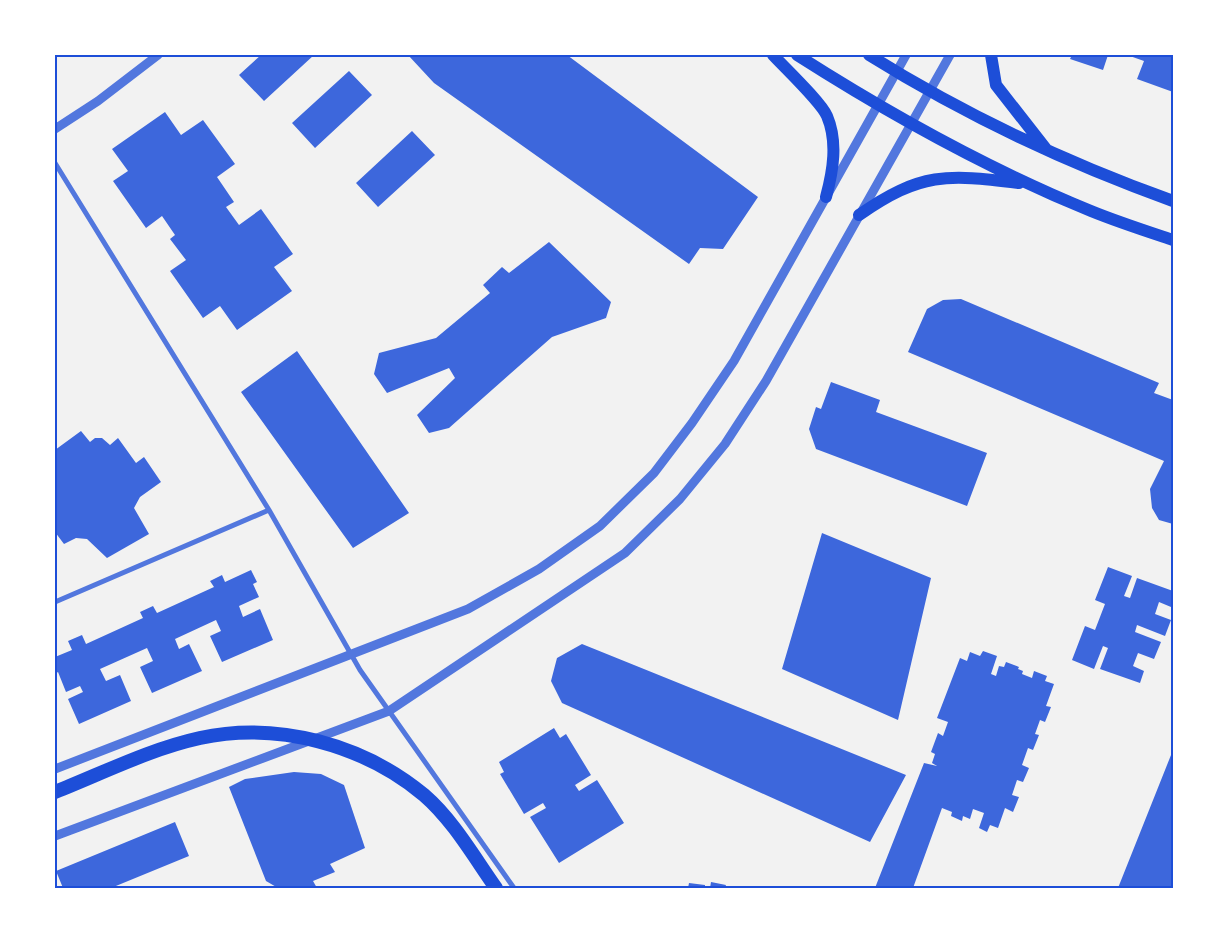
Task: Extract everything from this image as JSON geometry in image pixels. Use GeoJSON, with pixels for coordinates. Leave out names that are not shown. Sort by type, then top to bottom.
{"type":"FeatureCollection","features":[{"type":"Feature","properties":{"kind":"highway"},"geometry":{"type":"LineString","coordinates":[[55,792],[166,748],[202,738],[236,734],[278,735],[328,743],[368,759],[397,776],[425,796],[454,828],[493,885]]}},
{"type":"Feature","properties":{"kind":"main road"},"geometry":{"type":"LineString","coordinates":[[773,55],[827,115],[833,145],[834,170],[826,196]]}},
{"type":"Feature","properties":{"kind":"main road"},"geometry":{"type":"LineString","coordinates":[[797,55],[910,124],[1033,185],[1091,211],[1173,240]]}},
{"type":"Feature","properties":{"kind":"main road"},"geometry":{"type":"LineString","coordinates":[[869,55],[929,91],[1048,151],[1105,177],[1173,201]]}},
{"type":"Feature","properties":{"kind":"main road"},"geometry":{"type":"LineString","coordinates":[[991,55],[996,85],[1048,151]]}},
{"type":"Feature","properties":{"kind":"main road"},"geometry":{"type":"LineString","coordinates":[[859,215],[889,194],[930,179],[963,176],[1033,185]]}},
{"type":"Feature","properties":{"kind":"street"},"geometry":{"type":"LineString","coordinates":[[55,129],[98,101],[158,55]]}},
{"type":"Feature","properties":{"kind":"street"},"geometry":{"type":"LineString","coordinates":[[55,769],[468,609],[539,569],[600,526],[654,474],[692,423],[734,361],[906,55]]}},
{"type":"Feature","properties":{"kind":"street"},"geometry":{"type":"LineString","coordinates":[[55,836],[389,711],[625,553],[680,499],[724,444],[766,381],[950,55]]}},
{"type":"Feature","properties":{"kind":"street"},"geometry":{"type":"LineString","coordinates":[[55,163],[269,510],[351,654],[514,888]]}},
{"type":"Feature","properties":{"kind":"street"},"geometry":{"type":"LineString","coordinates":[[55,602],[269,510]]}},
{"type":"Feature","properties":{"kind":"building"},"geometry":{"type":"Polygon","coordinates":[[[261,55],[314,55],[264,101],[239,75],[261,55]]]}},
{"type":"Feature","properties":{"kind":"building"},"geometry":{"type":"Polygon","coordinates":[[[408,55],[567,55],[758,197],[723,249],[700,248],[689,264],[434,83],[408,55]]]}},
{"type":"Feature","properties":{"kind":"building"},"geometry":{"type":"Polygon","coordinates":[[[1072,55],[1108,55],[1103,70],[1070,59],[1072,55]]]}},
{"type":"Feature","properties":{"kind":"building"},"geometry":{"type":"Polygon","coordinates":[[[1127,55],[1173,55],[1173,92],[1137,79],[1144,61],[1127,55]]]}},
{"type":"Feature","properties":{"kind":"building"},"geometry":{"type":"Polygon","coordinates":[[[349,71],[372,95],[315,148],[292,123],[349,71]]]}},
{"type":"Feature","properties":{"kind":"building"},"geometry":{"type":"Polygon","coordinates":[[[165,112],[181,135],[203,120],[235,164],[217,177],[234,202],[226,207],[239,225],[261,209],[293,254],[274,267],[292,291],[237,330],[220,306],[203,318],[170,271],[186,260],[170,239],[175,235],[162,216],[146,228],[113,181],[128,171],[112,149],[165,112]]]}},
{"type":"Feature","properties":{"kind":"building"},"geometry":{"type":"Polygon","coordinates":[[[412,131],[435,155],[378,207],[356,183],[412,131]]]}},
{"type":"Feature","properties":{"kind":"building"},"geometry":{"type":"Polygon","coordinates":[[[549,242],[611,302],[606,318],[552,337],[449,428],[429,433],[417,415],[455,378],[449,368],[387,393],[374,374],[379,353],[436,338],[490,293],[483,285],[502,267],[509,273],[549,242]]]}},
{"type":"Feature","properties":{"kind":"building"},"geometry":{"type":"Polygon","coordinates":[[[961,299],[1159,383],[1154,393],[1173,400],[1173,524],[1159,520],[1152,508],[1150,489],[1164,461],[908,352],[927,309],[943,300],[961,299]]]}},
{"type":"Feature","properties":{"kind":"building"},"geometry":{"type":"Polygon","coordinates":[[[297,351],[409,513],[353,548],[241,392],[297,351]]]}},
{"type":"Feature","properties":{"kind":"building"},"geometry":{"type":"Polygon","coordinates":[[[831,382],[880,400],[876,412],[987,453],[967,506],[816,449],[809,429],[816,407],[821,409],[831,382]]]}},
{"type":"Feature","properties":{"kind":"building"},"geometry":{"type":"Polygon","coordinates":[[[81,431],[90,442],[95,438],[102,438],[110,445],[118,438],[136,463],[144,457],[161,482],[140,497],[134,508],[149,534],[107,558],[87,539],[76,538],[64,544],[55,532],[55,450],[81,431]]]}},
{"type":"Feature","properties":{"kind":"building"},"geometry":{"type":"Polygon","coordinates":[[[822,533],[931,578],[898,720],[782,669],[822,533]]]}},
{"type":"Feature","properties":{"kind":"building"},"geometry":{"type":"Polygon","coordinates":[[[1108,567],[1132,576],[1124,596],[1130,598],[1137,578],[1173,591],[1171,607],[1159,602],[1155,614],[1171,620],[1165,636],[1137,625],[1135,632],[1161,642],[1154,659],[1138,653],[1133,666],[1144,671],[1140,683],[1100,669],[1108,648],[1103,646],[1094,669],[1072,660],[1085,626],[1095,630],[1105,604],[1095,600],[1108,567]]]}},
{"type":"Feature","properties":{"kind":"building"},"geometry":{"type":"Polygon","coordinates":[[[251,570],[257,582],[253,584],[259,597],[239,606],[243,617],[260,609],[273,640],[222,662],[210,636],[221,631],[216,620],[175,639],[179,649],[189,644],[202,671],[152,693],[140,667],[153,661],[147,648],[100,669],[106,681],[120,675],[131,701],[79,724],[68,699],[83,692],[80,686],[66,692],[58,672],[55,674],[55,657],[72,650],[68,641],[82,635],[86,644],[143,618],[140,612],[153,606],[157,613],[214,587],[210,581],[222,575],[225,582],[251,570]]]}},
{"type":"Feature","properties":{"kind":"building"},"geometry":{"type":"Polygon","coordinates":[[[582,644],[906,775],[870,842],[562,703],[551,681],[557,658],[582,644]]]}},
{"type":"Feature","properties":{"kind":"building"},"geometry":{"type":"Polygon","coordinates":[[[983,651],[997,656],[991,674],[996,676],[999,666],[1004,667],[1006,662],[1019,667],[1018,669],[1023,671],[1022,674],[1032,678],[1034,671],[1047,676],[1045,681],[1054,684],[1046,706],[1051,707],[1045,722],[1040,720],[1035,734],[1039,735],[1033,750],[1028,748],[1022,765],[1029,768],[1023,782],[1017,780],[1012,795],[1019,797],[1013,812],[1005,808],[998,828],[990,825],[987,832],[979,828],[984,813],[973,809],[970,819],[963,816],[962,821],[951,816],[952,812],[942,808],[913,888],[875,888],[924,763],[937,766],[932,763],[935,754],[931,752],[938,733],[943,736],[948,722],[937,718],[960,658],[967,661],[970,652],[980,656],[983,651]]]}},
{"type":"Feature","properties":{"kind":"building"},"geometry":{"type":"Polygon","coordinates":[[[554,728],[560,738],[566,734],[591,775],[575,785],[579,791],[597,780],[624,823],[559,863],[530,817],[546,808],[543,803],[524,814],[500,774],[504,772],[499,762],[554,728]]]}},
{"type":"Feature","properties":{"kind":"building"},"geometry":{"type":"Polygon","coordinates":[[[1173,750],[1173,888],[1118,888],[1173,750]]]}},
{"type":"Feature","properties":{"kind":"building"},"geometry":{"type":"Polygon","coordinates":[[[294,772],[321,774],[344,785],[365,848],[330,864],[335,872],[313,881],[317,888],[278,888],[266,881],[229,787],[245,779],[294,772]]]}},
{"type":"Feature","properties":{"kind":"building"},"geometry":{"type":"Polygon","coordinates":[[[175,822],[189,856],[111,888],[63,888],[56,871],[175,822]]]}},
{"type":"Feature","properties":{"kind":"building"},"geometry":{"type":"Polygon","coordinates":[[[711,882],[726,885],[725,888],[710,888],[711,882]]]}},
{"type":"Feature","properties":{"kind":"building"},"geometry":{"type":"Polygon","coordinates":[[[689,883],[705,885],[705,888],[688,888],[689,883]]]}}]}
